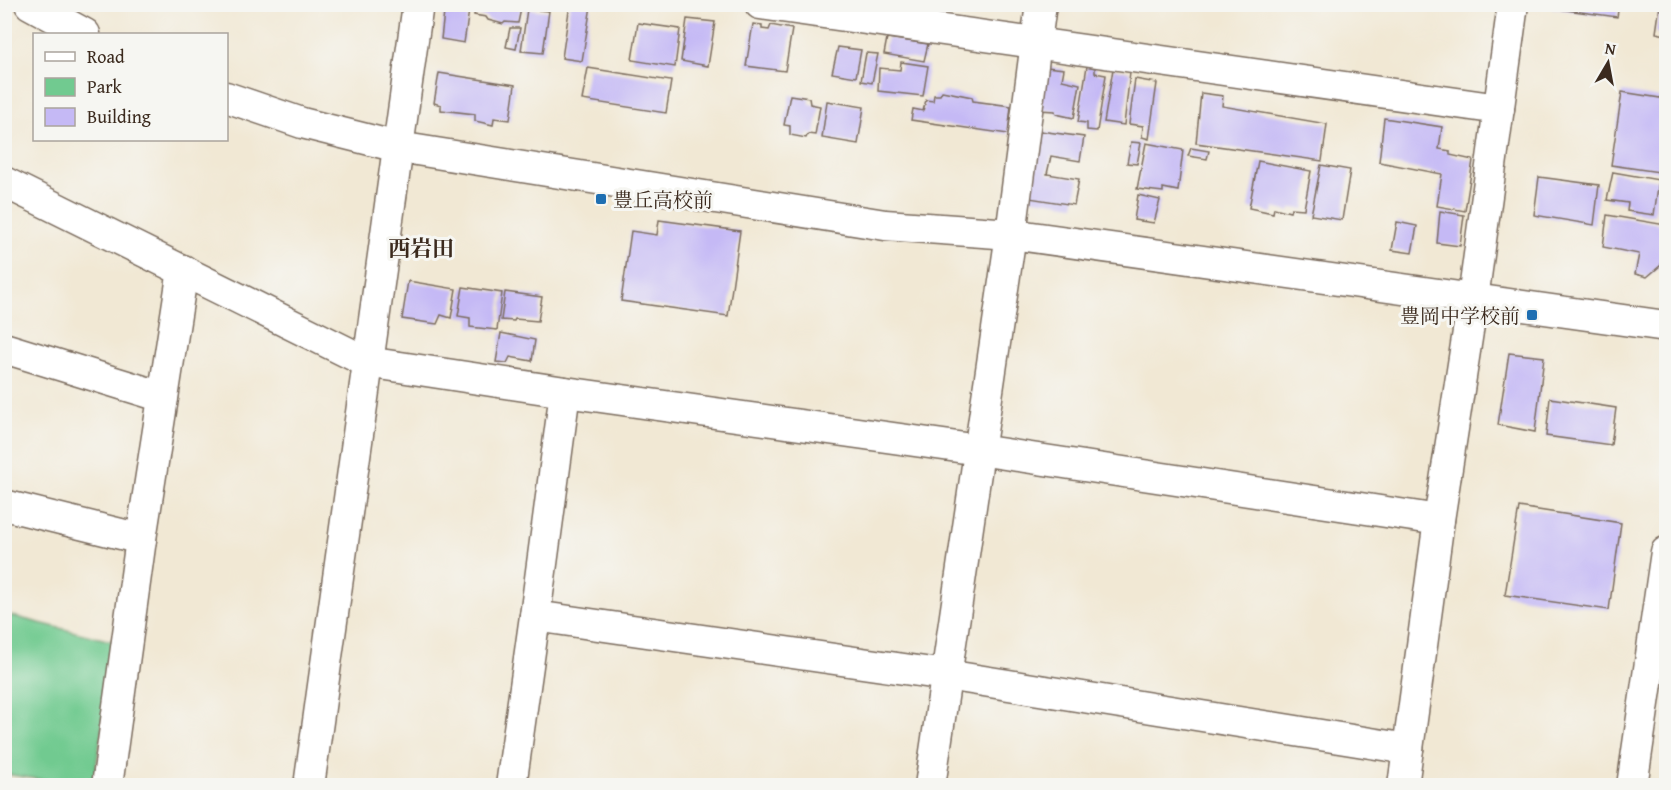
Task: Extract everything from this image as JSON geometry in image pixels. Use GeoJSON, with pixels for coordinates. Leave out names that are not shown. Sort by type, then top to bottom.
{"type":"FeatureCollection","features":[{"type":"Feature","properties":{"kind":"street"},"geometry":{"type":"LineString","coordinates":[[30,4],[83,33]]}},
{"type":"Feature","properties":{"kind":"street"},"geometry":{"type":"LineString","coordinates":[[309,786],[418,4]]}},
{"type":"Feature","properties":{"kind":"street"},"geometry":{"type":"LineString","coordinates":[[760,4],[815,8],[1036,44],[1499,109]]}},
{"type":"Feature","properties":{"kind":"street"},"geometry":{"type":"LineString","coordinates":[[930,786],[1011,234],[1041,4]]}},
{"type":"Feature","properties":{"kind":"street"},"geometry":{"type":"LineString","coordinates":[[1403,786],[1514,4]]}},
{"type":"Feature","properties":{"kind":"street"},"geometry":{"type":"LineString","coordinates":[[228,98],[302,123],[398,147],[885,225],[1011,234],[1666,326]]}},
{"type":"Feature","properties":{"kind":"street"},"geometry":{"type":"LineString","coordinates":[[4,182],[367,362],[979,450],[1439,520]]}},
{"type":"Feature","properties":{"kind":"street"},"geometry":{"type":"LineString","coordinates":[[107,786],[141,539],[183,270]]}},
{"type":"Feature","properties":{"kind":"street"},"geometry":{"type":"LineString","coordinates":[[4,348],[163,397]]}},
{"type":"Feature","properties":{"kind":"street"},"geometry":{"type":"LineString","coordinates":[[511,786],[565,392]]}},
{"type":"Feature","properties":{"kind":"street"},"geometry":{"type":"LineString","coordinates":[[4,505],[141,539]]}},
{"type":"Feature","properties":{"kind":"street"},"geometry":{"type":"LineString","coordinates":[[1632,786],[1666,552]]}},
{"type":"Feature","properties":{"kind":"street"},"geometry":{"type":"LineString","coordinates":[[535,616],[946,675],[1408,749]]}},
{"type":"Feature","properties":{"kind":"green space"},"geometry":{"type":"Polygon","coordinates":[[[4,614],[115,642],[94,781],[88,785],[5,774],[4,614]]]}},
{"type":"Feature","properties":{"kind":"building"},"geometry":{"type":"Polygon","coordinates":[[[445,4],[470,4],[464,43],[441,39],[445,4]]]}},
{"type":"Feature","properties":{"kind":"building"},"geometry":{"type":"Polygon","coordinates":[[[475,4],[522,4],[518,23],[505,22],[503,24],[474,15],[475,4]]]}},
{"type":"Feature","properties":{"kind":"building"},"geometry":{"type":"Polygon","coordinates":[[[570,4],[591,6],[582,61],[562,58],[570,4]]]}},
{"type":"Feature","properties":{"kind":"building"},"geometry":{"type":"Polygon","coordinates":[[[885,4],[918,4],[918,11],[885,6],[885,4]]]}},
{"type":"Feature","properties":{"kind":"building"},"geometry":{"type":"Polygon","coordinates":[[[1552,4],[1619,4],[1617,17],[1552,8],[1552,4]]]}},
{"type":"Feature","properties":{"kind":"building"},"geometry":{"type":"Polygon","coordinates":[[[1660,5],[1666,6],[1666,35],[1656,33],[1660,5]]]}},
{"type":"Feature","properties":{"kind":"building"},"geometry":{"type":"Polygon","coordinates":[[[527,9],[549,11],[543,53],[521,51],[527,9]]]}},
{"type":"Feature","properties":{"kind":"building"},"geometry":{"type":"Polygon","coordinates":[[[687,19],[715,22],[708,66],[681,61],[687,19]]]}},
{"type":"Feature","properties":{"kind":"building"},"geometry":{"type":"Polygon","coordinates":[[[638,23],[680,29],[675,67],[632,60],[638,23]]]}},
{"type":"Feature","properties":{"kind":"building"},"geometry":{"type":"Polygon","coordinates":[[[753,24],[762,25],[762,29],[769,30],[771,25],[792,29],[785,71],[746,66],[753,24]]]}},
{"type":"Feature","properties":{"kind":"building"},"geometry":{"type":"Polygon","coordinates":[[[510,28],[520,28],[516,49],[506,47],[510,28]]]}},
{"type":"Feature","properties":{"kind":"building"},"geometry":{"type":"Polygon","coordinates":[[[887,38],[928,44],[924,61],[884,54],[887,38]]]}},
{"type":"Feature","properties":{"kind":"building"},"geometry":{"type":"Polygon","coordinates":[[[838,47],[861,50],[856,77],[832,73],[838,47]]]}},
{"type":"Feature","properties":{"kind":"building"},"geometry":{"type":"Polygon","coordinates":[[[866,53],[878,54],[872,83],[861,81],[866,53]]]}},
{"type":"Feature","properties":{"kind":"building"},"geometry":{"type":"Polygon","coordinates":[[[901,62],[928,66],[923,96],[878,91],[879,68],[900,70],[901,62]]]}},
{"type":"Feature","properties":{"kind":"building"},"geometry":{"type":"Polygon","coordinates":[[[1087,66],[1095,68],[1095,73],[1106,75],[1097,131],[1087,130],[1087,123],[1078,122],[1087,66]]]}},
{"type":"Feature","properties":{"kind":"building"},"geometry":{"type":"Polygon","coordinates":[[[1046,67],[1064,69],[1062,80],[1080,84],[1074,118],[1056,114],[1055,111],[1039,110],[1046,67]]]}},
{"type":"Feature","properties":{"kind":"building"},"geometry":{"type":"Polygon","coordinates":[[[588,68],[671,81],[666,113],[582,100],[588,68]]]}},
{"type":"Feature","properties":{"kind":"building"},"geometry":{"type":"Polygon","coordinates":[[[1113,69],[1130,72],[1124,125],[1104,122],[1113,69]]]}},
{"type":"Feature","properties":{"kind":"building"},"geometry":{"type":"Polygon","coordinates":[[[439,73],[515,85],[510,120],[494,118],[493,125],[475,121],[475,114],[441,110],[441,105],[434,103],[439,73]]]}},
{"type":"Feature","properties":{"kind":"building"},"geometry":{"type":"Polygon","coordinates":[[[1135,79],[1157,83],[1149,139],[1142,137],[1143,126],[1129,124],[1135,79]]]}},
{"type":"Feature","properties":{"kind":"building"},"geometry":{"type":"Polygon","coordinates":[[[942,91],[972,97],[973,101],[1011,106],[1008,134],[911,120],[913,109],[923,111],[926,100],[933,101],[934,95],[940,95],[942,91]]]}},
{"type":"Feature","properties":{"kind":"building"},"geometry":{"type":"Polygon","coordinates":[[[1622,92],[1666,99],[1666,173],[1611,165],[1622,92]]]}},
{"type":"Feature","properties":{"kind":"building"},"geometry":{"type":"Polygon","coordinates":[[[1201,93],[1223,96],[1222,106],[1327,124],[1322,161],[1196,143],[1201,93]]]}},
{"type":"Feature","properties":{"kind":"building"},"geometry":{"type":"Polygon","coordinates":[[[790,95],[809,98],[810,104],[820,106],[815,135],[808,134],[806,138],[790,135],[790,126],[784,125],[790,95]]]}},
{"type":"Feature","properties":{"kind":"building"},"geometry":{"type":"Polygon","coordinates":[[[827,101],[864,107],[858,144],[822,138],[827,101]]]}},
{"type":"Feature","properties":{"kind":"building"},"geometry":{"type":"Polygon","coordinates":[[[1384,118],[1442,127],[1439,149],[1450,151],[1450,155],[1473,160],[1465,211],[1437,206],[1442,174],[1379,162],[1384,118]]]}},
{"type":"Feature","properties":{"kind":"building"},"geometry":{"type":"Polygon","coordinates":[[[1040,131],[1084,137],[1080,161],[1051,156],[1047,174],[1079,179],[1074,205],[1029,198],[1040,131]]]}},
{"type":"Feature","properties":{"kind":"building"},"geometry":{"type":"Polygon","coordinates":[[[1131,142],[1141,143],[1137,164],[1127,163],[1131,142]]]}},
{"type":"Feature","properties":{"kind":"building"},"geometry":{"type":"Polygon","coordinates":[[[1146,143],[1183,150],[1178,191],[1163,188],[1163,192],[1137,189],[1146,143]]]}},
{"type":"Feature","properties":{"kind":"building"},"geometry":{"type":"Polygon","coordinates":[[[1191,148],[1209,151],[1207,159],[1188,156],[1191,148]]]}},
{"type":"Feature","properties":{"kind":"building"},"geometry":{"type":"Polygon","coordinates":[[[1258,161],[1311,171],[1304,209],[1291,208],[1290,212],[1274,208],[1273,213],[1249,208],[1258,161]]]}},
{"type":"Feature","properties":{"kind":"building"},"geometry":{"type":"Polygon","coordinates":[[[1321,165],[1350,170],[1342,220],[1311,215],[1321,165]]]}},
{"type":"Feature","properties":{"kind":"building"},"geometry":{"type":"Polygon","coordinates":[[[1613,172],[1659,180],[1654,215],[1627,211],[1628,203],[1607,200],[1613,172]]]}},
{"type":"Feature","properties":{"kind":"building"},"geometry":{"type":"Polygon","coordinates":[[[1539,177],[1599,185],[1594,225],[1534,215],[1539,177]]]}},
{"type":"Feature","properties":{"kind":"building"},"geometry":{"type":"Polygon","coordinates":[[[1138,195],[1160,200],[1154,223],[1134,220],[1138,195]]]}},
{"type":"Feature","properties":{"kind":"building"},"geometry":{"type":"Polygon","coordinates":[[[1440,211],[1464,215],[1460,246],[1437,243],[1440,211]]]}},
{"type":"Feature","properties":{"kind":"building"},"geometry":{"type":"Polygon","coordinates":[[[1607,215],[1666,225],[1661,265],[1647,277],[1635,274],[1639,254],[1603,247],[1607,215]]]}},
{"type":"Feature","properties":{"kind":"building"},"geometry":{"type":"Polygon","coordinates":[[[659,220],[740,231],[728,316],[621,301],[631,231],[657,235],[659,220]]]}},
{"type":"Feature","properties":{"kind":"building"},"geometry":{"type":"Polygon","coordinates":[[[1397,222],[1417,226],[1412,253],[1392,250],[1397,222]]]}},
{"type":"Feature","properties":{"kind":"building"},"geometry":{"type":"Polygon","coordinates":[[[408,281],[456,289],[451,318],[441,315],[437,324],[402,319],[408,281]]]}},
{"type":"Feature","properties":{"kind":"building"},"geometry":{"type":"Polygon","coordinates":[[[463,287],[502,293],[497,330],[470,327],[470,318],[458,316],[463,287]]]}},
{"type":"Feature","properties":{"kind":"building"},"geometry":{"type":"Polygon","coordinates":[[[505,292],[542,297],[538,321],[501,320],[505,292]]]}},
{"type":"Feature","properties":{"kind":"building"},"geometry":{"type":"Polygon","coordinates":[[[501,333],[535,340],[532,361],[510,357],[507,363],[496,362],[501,333]]]}},
{"type":"Feature","properties":{"kind":"building"},"geometry":{"type":"Polygon","coordinates":[[[1509,353],[1544,357],[1535,432],[1498,425],[1509,353]]]}},
{"type":"Feature","properties":{"kind":"building"},"geometry":{"type":"Polygon","coordinates":[[[1550,398],[1616,408],[1611,445],[1546,436],[1550,398]]]}},
{"type":"Feature","properties":{"kind":"building"},"geometry":{"type":"Polygon","coordinates":[[[1519,507],[1621,523],[1609,610],[1505,595],[1519,507]]]}},
{"type":"Feature","properties":{"kind":"place","name":"豊丘高校前"},"geometry":{"type":"Point","coordinates":[601,199]}},
{"type":"Feature","properties":{"kind":"place","name":"豊岡中学校前"},"geometry":{"type":"Point","coordinates":[1532,315]}},
{"type":"Feature","properties":{"kind":"district","name":"西岩田"},"geometry":{"type":"Point","coordinates":[421,248]}}]}
